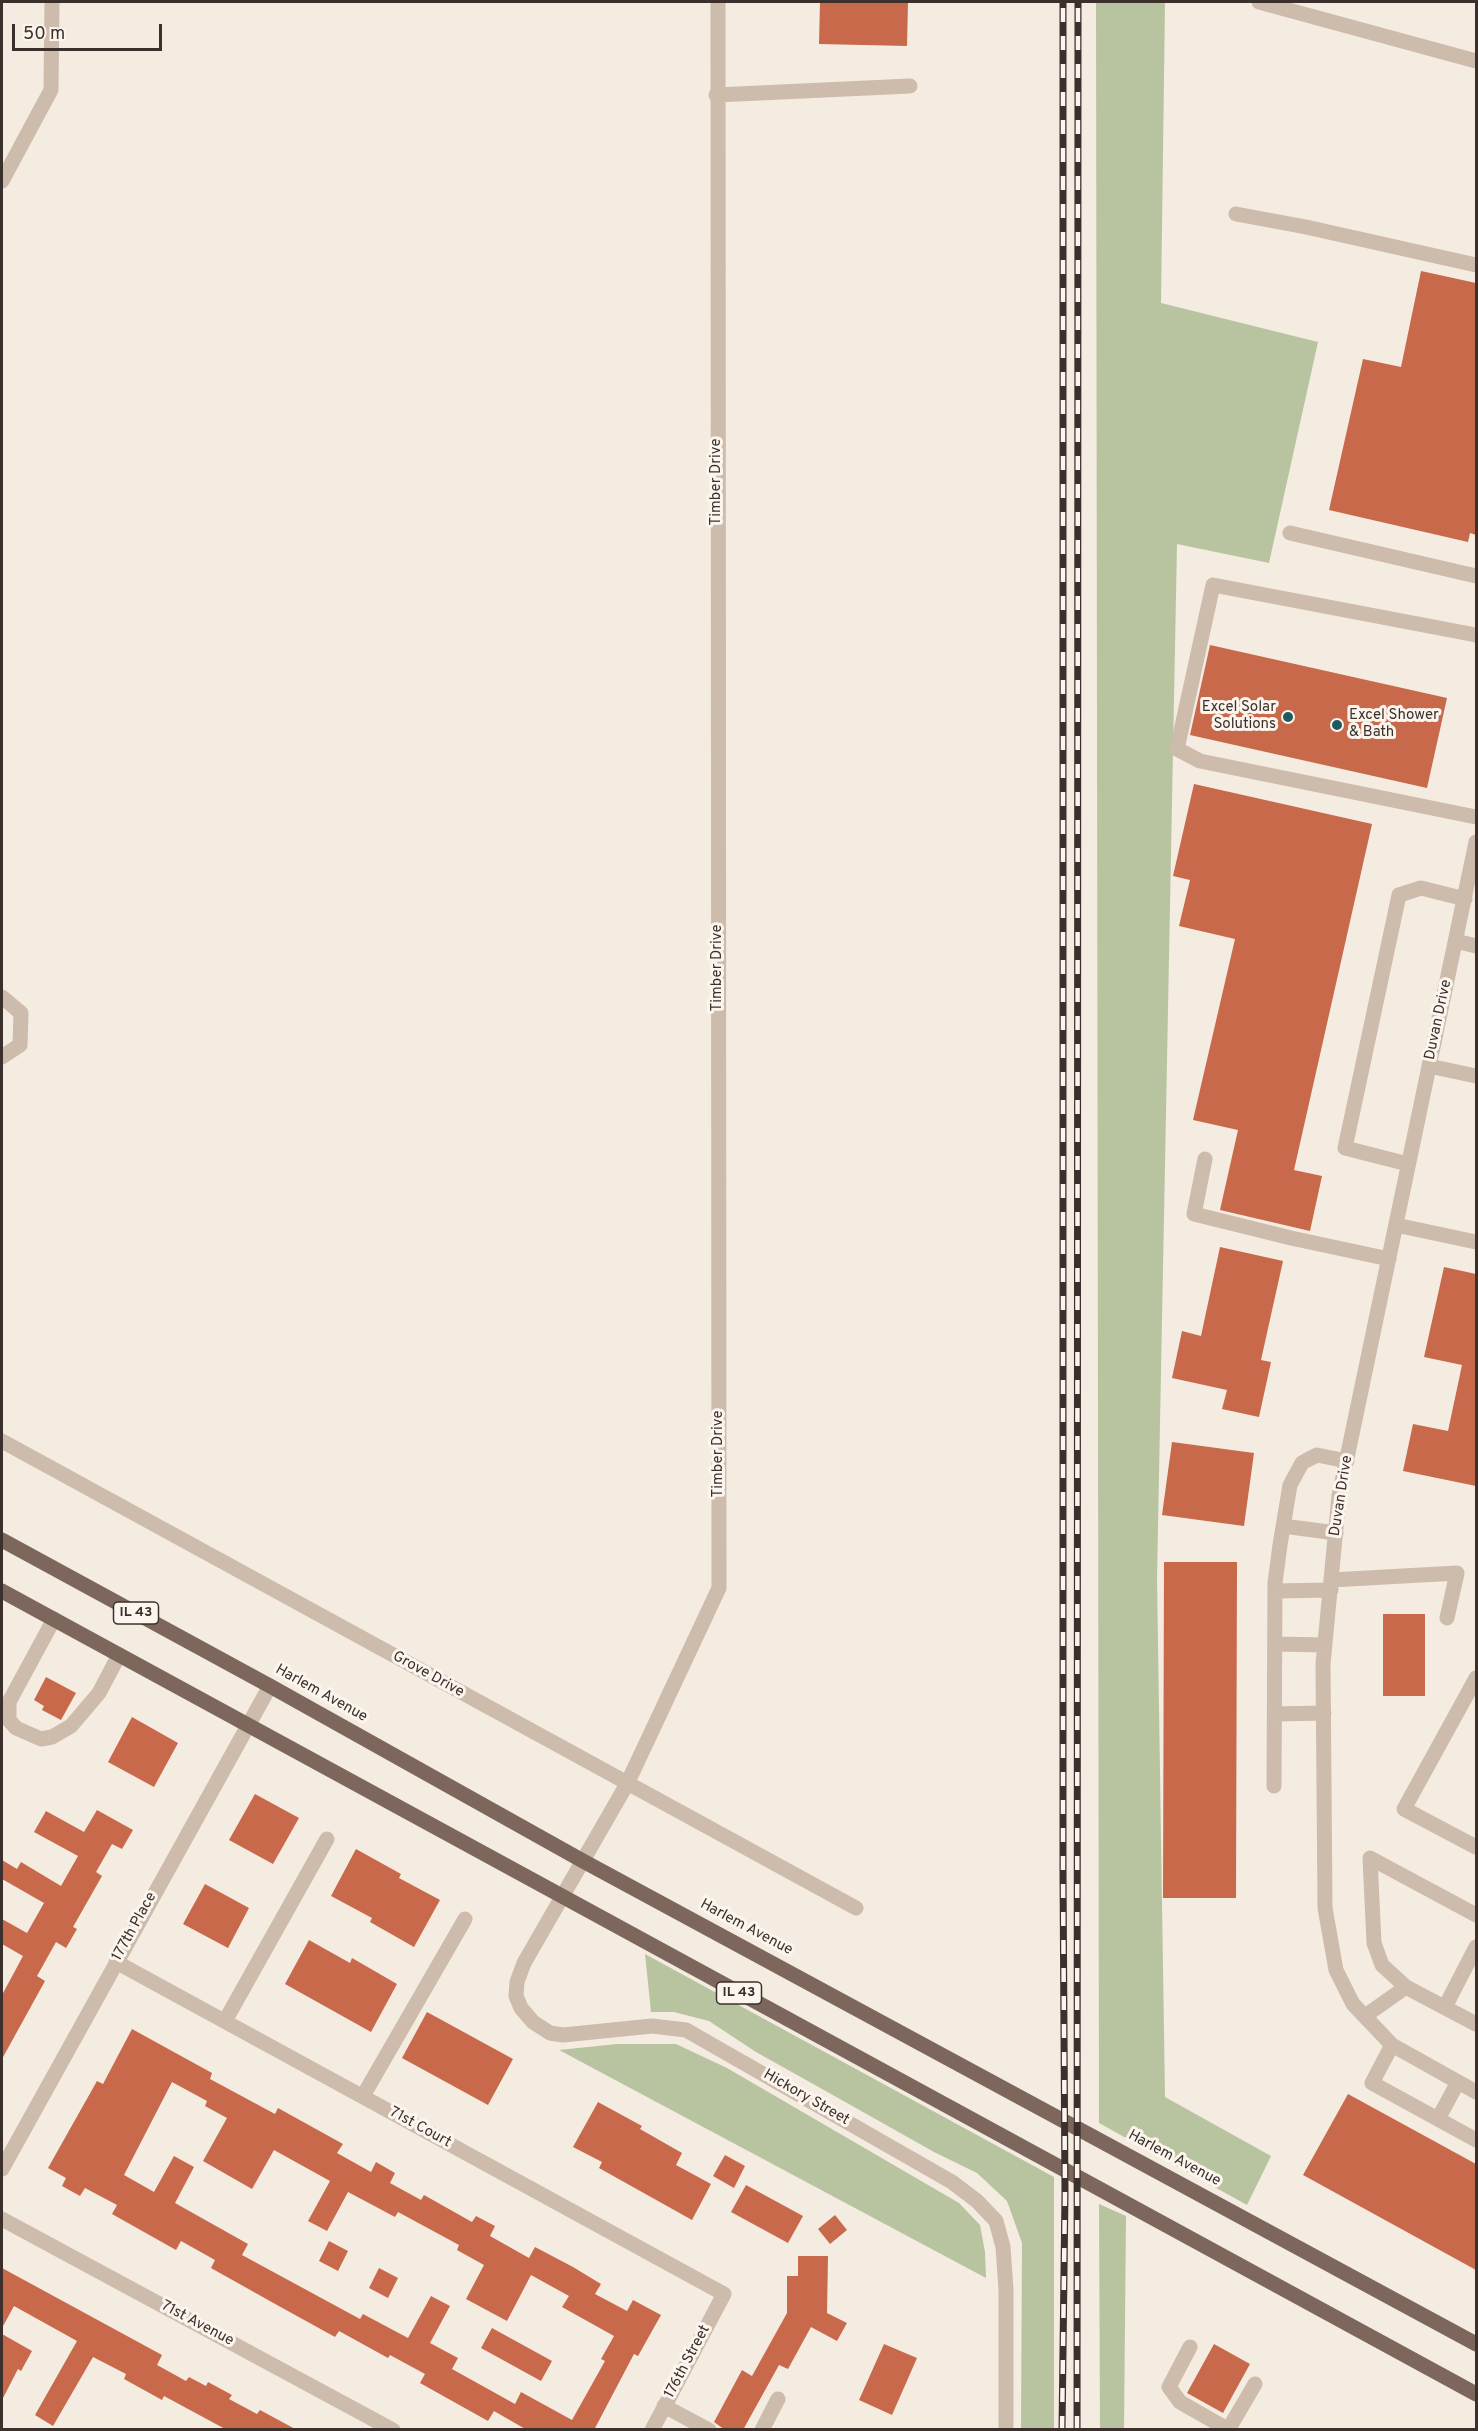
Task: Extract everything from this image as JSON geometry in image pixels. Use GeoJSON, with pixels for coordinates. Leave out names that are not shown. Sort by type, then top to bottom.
{"type":"FeatureCollection","features":[{"type":"Feature","properties":{"kind":"main road","name":"Harlem Avenue"},"geometry":{"type":"LineString","coordinates":[[2,1540],[584,1861],[1476,2344]]}},
{"type":"Feature","properties":{"kind":"main road","name":"IL 43"},"geometry":{"type":"LineString","coordinates":[[2,1591],[1476,2394]]}},
{"type":"Feature","properties":{"kind":"street"},"geometry":{"type":"LineString","coordinates":[[2,181],[51,90],[52,2]]}},
{"type":"Feature","properties":{"kind":"street","name":"Timber Drive"},"geometry":{"type":"LineString","coordinates":[[563,1898],[627,1784],[719,1588],[716,95],[718,2]]}},
{"type":"Feature","properties":{"kind":"street"},"geometry":{"type":"LineString","coordinates":[[1259,2],[1476,61]]}},
{"type":"Feature","properties":{"kind":"street"},"geometry":{"type":"LineString","coordinates":[[716,95],[910,86]]}},
{"type":"Feature","properties":{"kind":"street"},"geometry":{"type":"LineString","coordinates":[[1236,214],[1306,227],[1476,265]]}},
{"type":"Feature","properties":{"kind":"street"},"geometry":{"type":"LineString","coordinates":[[1290,533],[1476,576]]}},
{"type":"Feature","properties":{"kind":"street"},"geometry":{"type":"LineString","coordinates":[[1476,635],[1212,585],[1177,749],[1200,761],[1476,818]]}},
{"type":"Feature","properties":{"kind":"street","name":"Duvan Drive"},"geometry":{"type":"LineString","coordinates":[[1476,850],[1339,1496],[1325,1645],[1324,1713],[1325,1908],[1336,1970],[1353,2004],[1392,2045],[1476,2092]]}},
{"type":"Feature","properties":{"kind":"street"},"geometry":{"type":"LineString","coordinates":[[1408,1164],[1345,1148],[1399,895],[1421,888],[1465,899]]}},
{"type":"Feature","properties":{"kind":"street"},"geometry":{"type":"LineString","coordinates":[[1456,941],[1476,946]]}},
{"type":"Feature","properties":{"kind":"street"},"geometry":{"type":"LineString","coordinates":[[2,997],[21,1013],[20,1046],[2,1057]]}},
{"type":"Feature","properties":{"kind":"street"},"geometry":{"type":"LineString","coordinates":[[1429,1066],[1476,1077]]}},
{"type":"Feature","properties":{"kind":"street"},"geometry":{"type":"LineString","coordinates":[[1205,1160],[1194,1214],[1291,1239],[1389,1259]]}},
{"type":"Feature","properties":{"kind":"street"},"geometry":{"type":"LineString","coordinates":[[1396,1225],[1476,1242]]}},
{"type":"Feature","properties":{"kind":"street","name":"Grove Drive"},"geometry":{"type":"LineString","coordinates":[[2,1441],[856,1908]]}},
{"type":"Feature","properties":{"kind":"street"},"geometry":{"type":"LineString","coordinates":[[1274,1786],[1275,1591],[1290,1485],[1302,1463],[1317,1455],[1347,1461]]}},
{"type":"Feature","properties":{"kind":"street"},"geometry":{"type":"LineString","coordinates":[[1283,1526],[1336,1533]]}},
{"type":"Feature","properties":{"kind":"street"},"geometry":{"type":"LineString","coordinates":[[1275,1591],[1457,1573],[1447,1618]]}},
{"type":"Feature","properties":{"kind":"street"},"geometry":{"type":"LineString","coordinates":[[54,1619],[9,1702],[9,1720],[16,1728],[41,1739],[52,1737],[71,1726],[99,1693],[119,1654]]}},
{"type":"Feature","properties":{"kind":"street"},"geometry":{"type":"LineString","coordinates":[[1275,1644],[1325,1645]]}},
{"type":"Feature","properties":{"kind":"street"},"geometry":{"type":"LineString","coordinates":[[1476,1678],[1404,1809],[1476,1847]]}},
{"type":"Feature","properties":{"kind":"street","name":"177th Place"},"geometry":{"type":"LineString","coordinates":[[2,2169],[270,1686]]}},
{"type":"Feature","properties":{"kind":"street"},"geometry":{"type":"LineString","coordinates":[[1275,1714],[1324,1713]]}},
{"type":"Feature","properties":{"kind":"street"},"geometry":{"type":"LineString","coordinates":[[225,2021],[327,1839]]}},
{"type":"Feature","properties":{"kind":"street"},"geometry":{"type":"LineString","coordinates":[[1476,1915],[1370,1858],[1374,1943],[1382,1965],[1406,1987],[1476,2024]]}},
{"type":"Feature","properties":{"kind":"street","name":"Hickory Street"},"geometry":{"type":"LineString","coordinates":[[563,1898],[524,1964],[517,1982],[516,1995],[533,2022],[550,2033],[562,2035],[652,2026],[686,2030],[952,2182],[977,2201],[996,2221],[1003,2247],[1006,2290],[1006,2430]]}},
{"type":"Feature","properties":{"kind":"street"},"geometry":{"type":"LineString","coordinates":[[363,2097],[465,1919]]}},
{"type":"Feature","properties":{"kind":"street"},"geometry":{"type":"LineString","coordinates":[[1445,2007],[1476,1947]]}},
{"type":"Feature","properties":{"kind":"street","name":"71st Court"},"geometry":{"type":"LineString","coordinates":[[116,1962],[724,2294]]}},
{"type":"Feature","properties":{"kind":"street"},"geometry":{"type":"LineString","coordinates":[[1365,2016],[1406,1987]]}},
{"type":"Feature","properties":{"kind":"street"},"geometry":{"type":"LineString","coordinates":[[1392,2045],[1372,2083],[1476,2140]]}},
{"type":"Feature","properties":{"kind":"street"},"geometry":{"type":"LineString","coordinates":[[1438,2119],[1458,2082]]}},
{"type":"Feature","properties":{"kind":"street","name":"71st Avenue"},"geometry":{"type":"LineString","coordinates":[[2,2219],[393,2430]]}},
{"type":"Feature","properties":{"kind":"street","name":"176th Street"},"geometry":{"type":"LineString","coordinates":[[652,2430],[724,2294]]}},
{"type":"Feature","properties":{"kind":"street"},"geometry":{"type":"LineString","coordinates":[[1190,2347],[1169,2387],[1180,2402],[1228,2429],[1255,2384]]}},
{"type":"Feature","properties":{"kind":"street"},"geometry":{"type":"LineString","coordinates":[[762,2430],[778,2398]]}},
{"type":"Feature","properties":{"kind":"street"},"geometry":{"type":"LineString","coordinates":[[664,2406],[709,2430]]}},
{"type":"Feature","properties":{"kind":"green space"},"geometry":{"type":"Polygon","coordinates":[[[1096,2],[1165,2],[1161,303],[1318,342],[1269,563],[1177,544],[1157,1578],[1165,2097],[1271,2156],[1247,2205],[1099,2123],[1096,2]]]}},
{"type":"Feature","properties":{"kind":"green space"},"geometry":{"type":"Polygon","coordinates":[[[645,1954],[1054,2177],[1054,2429],[1021,2429],[1022,2243],[1007,2201],[977,2173],[934,2152],[756,2052],[709,2021],[674,2012],[651,2012],[645,1954]]]}},
{"type":"Feature","properties":{"kind":"green space"},"geometry":{"type":"Polygon","coordinates":[[[617,2044],[676,2044],[727,2068],[959,2203],[980,2225],[985,2252],[986,2278],[559,2050],[617,2044]]]}},
{"type":"Feature","properties":{"kind":"green space"},"geometry":{"type":"Polygon","coordinates":[[[1099,2204],[1126,2216],[1124,2429],[1100,2429],[1099,2204]]]}},
{"type":"Feature","properties":{"kind":"building"},"geometry":{"type":"Polygon","coordinates":[[[820,2],[908,2],[907,46],[819,44],[820,2]]]}},
{"type":"Feature","properties":{"kind":"building"},"geometry":{"type":"Polygon","coordinates":[[[1421,271],[1476,283],[1476,535],[1470,533],[1468,542],[1329,510],[1363,359],[1401,367],[1421,271]]]}},
{"type":"Feature","properties":{"kind":"building"},"geometry":{"type":"Polygon","coordinates":[[[1210,645],[1447,698],[1427,788],[1190,735],[1210,645]]]}},
{"type":"Feature","properties":{"kind":"building"},"geometry":{"type":"Polygon","coordinates":[[[1194,784],[1372,824],[1294,1170],[1322,1176],[1310,1231],[1220,1210],[1238,1130],[1193,1120],[1235,939],[1179,926],[1190,880],[1173,876],[1194,784]]]}},
{"type":"Feature","properties":{"kind":"building"},"geometry":{"type":"Polygon","coordinates":[[[1220,1247],[1283,1261],[1261,1360],[1271,1362],[1259,1417],[1222,1409],[1227,1390],[1172,1378],[1182,1331],[1201,1336],[1220,1247]]]}},
{"type":"Feature","properties":{"kind":"building"},"geometry":{"type":"Polygon","coordinates":[[[1444,1267],[1476,1274],[1476,1486],[1403,1471],[1413,1424],[1448,1431],[1462,1365],[1424,1357],[1444,1267]]]}},
{"type":"Feature","properties":{"kind":"building"},"geometry":{"type":"Polygon","coordinates":[[[1172,1442],[1254,1453],[1244,1526],[1162,1515],[1172,1442]]]}},
{"type":"Feature","properties":{"kind":"building"},"geometry":{"type":"Polygon","coordinates":[[[1164,1562],[1237,1562],[1236,1898],[1163,1898],[1164,1562]]]}},
{"type":"Feature","properties":{"kind":"building"},"geometry":{"type":"Polygon","coordinates":[[[1383,1614],[1425,1614],[1425,1696],[1383,1696],[1383,1614]]]}},
{"type":"Feature","properties":{"kind":"building"},"geometry":{"type":"Polygon","coordinates":[[[46,1677],[76,1693],[61,1720],[42,1710],[44,1706],[34,1700],[46,1677]]]}},
{"type":"Feature","properties":{"kind":"building"},"geometry":{"type":"Polygon","coordinates":[[[132,1717],[178,1743],[154,1787],[108,1762],[132,1717]]]}},
{"type":"Feature","properties":{"kind":"building"},"geometry":{"type":"Polygon","coordinates":[[[255,1794],[299,1818],[273,1864],[229,1840],[255,1794]]]}},
{"type":"Feature","properties":{"kind":"building"},"geometry":{"type":"Polygon","coordinates":[[[97,1810],[133,1830],[122,1849],[112,1844],[96,1872],[102,1876],[73,1927],[77,1929],[66,1948],[56,1942],[37,1976],[45,1981],[2,2059],[2,1995],[23,1956],[2,1944],[2,1919],[27,1933],[44,1903],[2,1879],[2,1860],[17,1869],[21,1862],[61,1886],[78,1856],[34,1832],[46,1811],[84,1832],[97,1810]]]}},
{"type":"Feature","properties":{"kind":"building"},"geometry":{"type":"Polygon","coordinates":[[[356,1849],[401,1874],[399,1878],[440,1900],[414,1947],[370,1922],[372,1918],[331,1896],[356,1849]]]}},
{"type":"Feature","properties":{"kind":"building"},"geometry":{"type":"Polygon","coordinates":[[[205,1884],[249,1908],[228,1948],[183,1924],[205,1884]]]}},
{"type":"Feature","properties":{"kind":"building"},"geometry":{"type":"Polygon","coordinates":[[[309,1940],[350,1963],[352,1958],[397,1984],[371,2032],[285,1984],[309,1940]]]}},
{"type":"Feature","properties":{"kind":"building"},"geometry":{"type":"Polygon","coordinates":[[[427,2012],[513,2059],[488,2105],[402,2058],[427,2012]]]}},
{"type":"Feature","properties":{"kind":"building"},"geometry":{"type":"Polygon","coordinates":[[[132,2029],[212,2073],[210,2079],[275,2114],[278,2108],[343,2144],[337,2153],[371,2172],[376,2162],[395,2173],[390,2183],[421,2200],[424,2195],[472,2222],[476,2216],[495,2226],[490,2236],[529,2258],[535,2247],[573,2267],[601,2284],[595,2294],[627,2311],[633,2300],[661,2315],[638,2356],[634,2354],[594,2430],[527,2430],[494,2411],[488,2421],[420,2383],[425,2374],[390,2355],[388,2358],[339,2331],[335,2337],[211,2268],[215,2260],[181,2241],[176,2250],[112,2214],[117,2205],[85,2188],[80,2196],[62,2186],[66,2178],[48,2168],[97,2081],[103,2084],[132,2029]],[[172,2082],[124,2175],[154,2192],[174,2156],[194,2167],[175,2203],[248,2244],[242,2255],[360,2319],[363,2314],[408,2338],[431,2296],[450,2306],[430,2343],[458,2358],[452,2369],[515,2404],[521,2392],[572,2420],[605,2361],[601,2359],[614,2336],[562,2307],[569,2296],[531,2275],[507,2321],[466,2299],[484,2265],[457,2250],[459,2245],[398,2212],[395,2217],[348,2192],[327,2231],[308,2221],[330,2181],[274,2150],[252,2189],[203,2161],[227,2118],[205,2106],[207,2101],[172,2082]]]}},
{"type":"Feature","properties":{"kind":"building"},"geometry":{"type":"Polygon","coordinates":[[[1348,2094],[1476,2164],[1476,2270],[1303,2175],[1348,2094]]]}},
{"type":"Feature","properties":{"kind":"building"},"geometry":{"type":"Polygon","coordinates":[[[598,2102],[642,2126],[640,2129],[682,2153],[676,2165],[711,2184],[692,2220],[599,2168],[602,2162],[573,2147],[598,2102]]]}},
{"type":"Feature","properties":{"kind":"building"},"geometry":{"type":"Polygon","coordinates":[[[725,2155],[745,2166],[734,2188],[713,2176],[725,2155]]]}},
{"type":"Feature","properties":{"kind":"building"},"geometry":{"type":"Polygon","coordinates":[[[746,2185],[803,2216],[788,2243],[731,2212],[746,2185]]]}},
{"type":"Feature","properties":{"kind":"building"},"geometry":{"type":"Polygon","coordinates":[[[835,2215],[847,2230],[830,2244],[818,2229],[835,2215]]]}},
{"type":"Feature","properties":{"kind":"building"},"geometry":{"type":"Polygon","coordinates":[[[329,2241],[348,2251],[338,2271],[319,2261],[329,2241]]]}},
{"type":"Feature","properties":{"kind":"building"},"geometry":{"type":"Polygon","coordinates":[[[798,2256],[828,2256],[827,2313],[847,2323],[837,2341],[811,2327],[788,2369],[779,2365],[743,2430],[725,2430],[714,2422],[742,2370],[752,2376],[787,2313],[787,2276],[798,2276],[798,2256]]]}},
{"type":"Feature","properties":{"kind":"building"},"geometry":{"type":"Polygon","coordinates":[[[2,2268],[162,2355],[157,2365],[186,2381],[189,2377],[206,2386],[208,2382],[232,2395],[229,2399],[257,2414],[260,2410],[297,2430],[227,2430],[164,2396],[162,2400],[124,2379],[126,2374],[93,2357],[53,2426],[35,2415],[77,2341],[14,2306],[2,2328],[2,2268]]]}},
{"type":"Feature","properties":{"kind":"building"},"geometry":{"type":"Polygon","coordinates":[[[379,2268],[398,2278],[388,2298],[369,2288],[379,2268]]]}},
{"type":"Feature","properties":{"kind":"building"},"geometry":{"type":"Polygon","coordinates":[[[492,2328],[552,2361],[541,2381],[481,2348],[492,2328]]]}},
{"type":"Feature","properties":{"kind":"building"},"geometry":{"type":"Polygon","coordinates":[[[2,2334],[32,2351],[21,2371],[18,2369],[2,2400],[2,2334]]]}},
{"type":"Feature","properties":{"kind":"building"},"geometry":{"type":"Polygon","coordinates":[[[884,2344],[917,2358],[892,2415],[859,2400],[884,2344]]]}},
{"type":"Feature","properties":{"kind":"building"},"geometry":{"type":"Polygon","coordinates":[[[1214,2344],[1250,2364],[1223,2413],[1187,2393],[1214,2344]]]}},
{"type":"Feature","properties":{"kind":"railway"},"geometry":{"type":"LineString","coordinates":[[1062,2430],[1065,2193],[1063,2]]}},
{"type":"Feature","properties":{"kind":"railway"},"geometry":{"type":"LineString","coordinates":[[1077,2430],[1078,2]]}},
{"type":"Feature","properties":{"kind":"place","name":"Excel Solar Solutions"},"geometry":{"type":"Point","coordinates":[1288,717]}},
{"type":"Feature","properties":{"kind":"place","name":"Excel Shower & Bath"},"geometry":{"type":"Point","coordinates":[1337,725]}}]}
